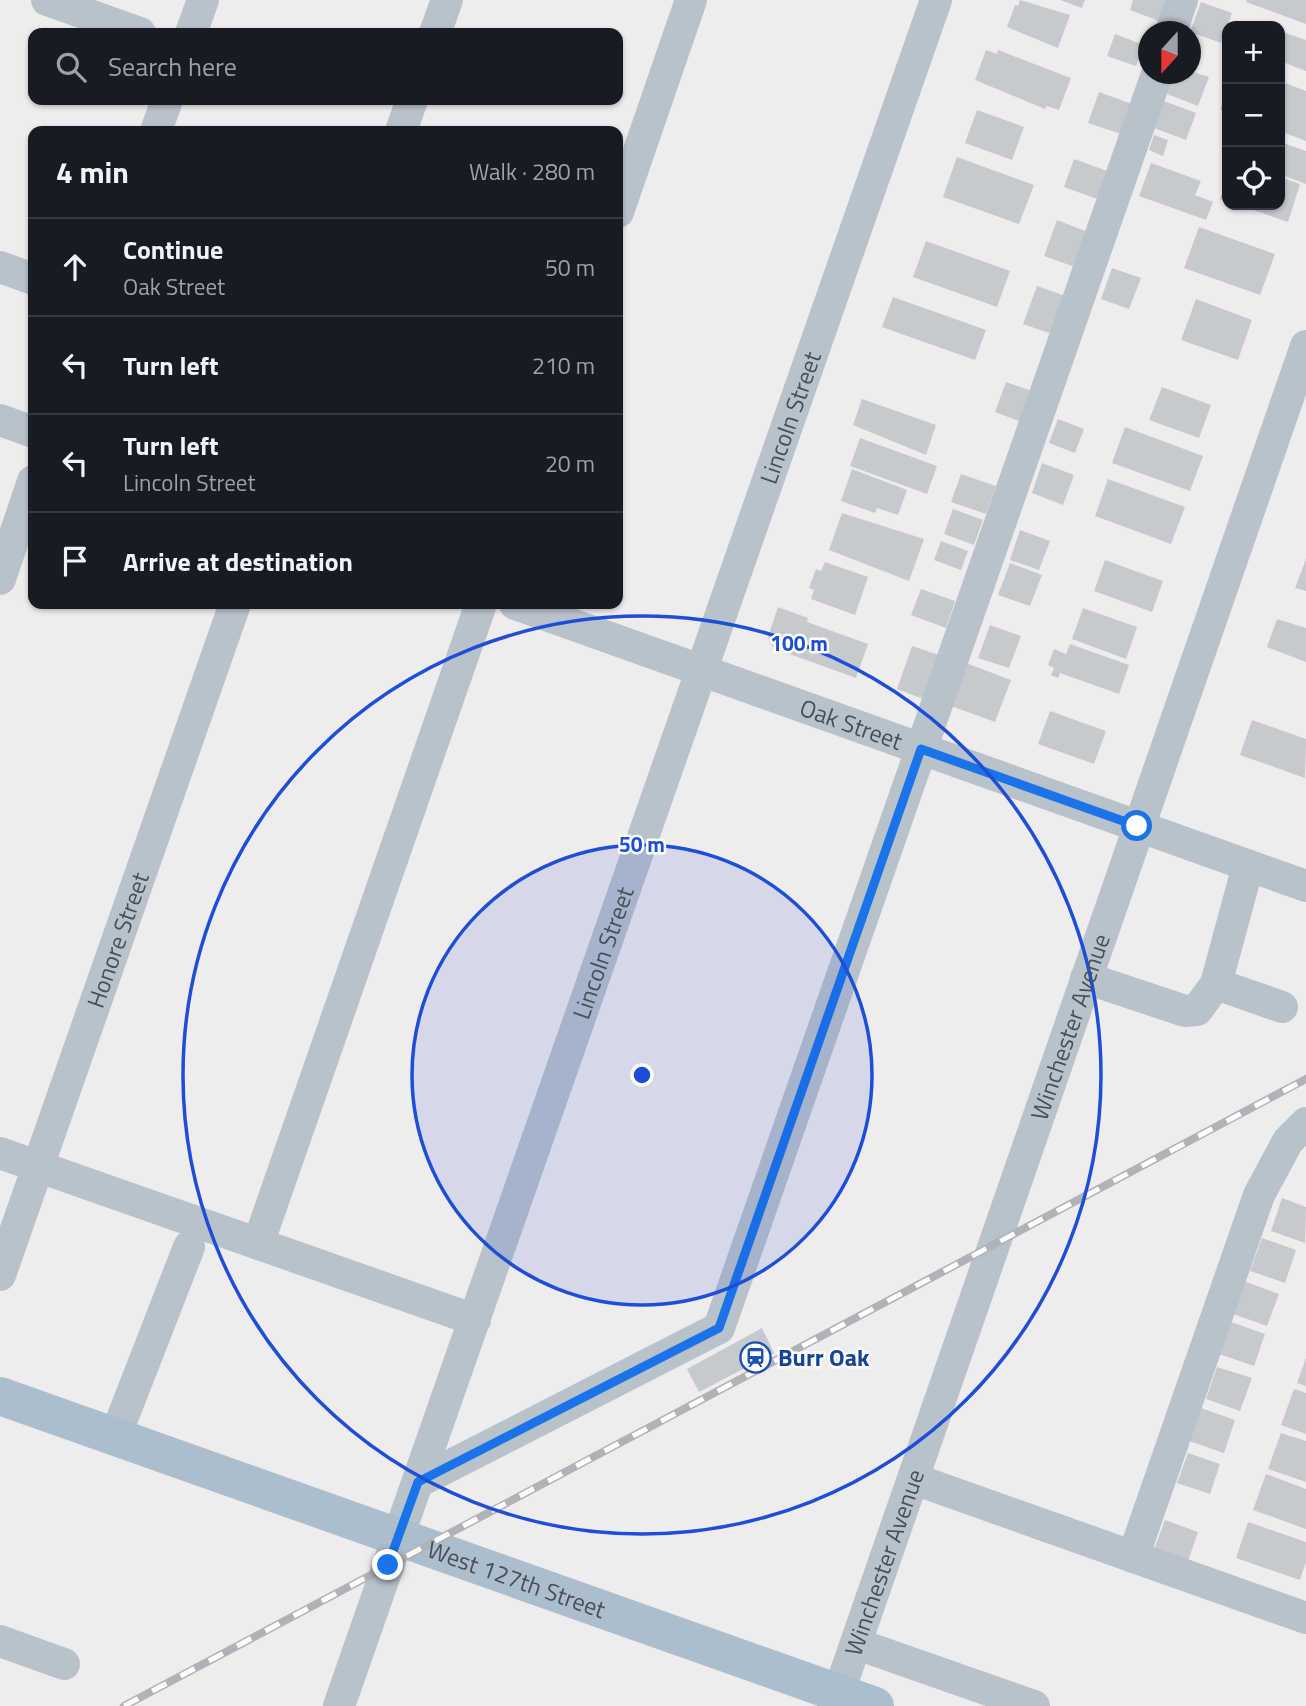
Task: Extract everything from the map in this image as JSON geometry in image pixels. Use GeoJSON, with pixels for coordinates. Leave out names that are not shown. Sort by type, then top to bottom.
{"type":"FeatureCollection","features":[{"type":"Feature","properties":{"kind":"main road","name":"West 127th Street"},"geometry":{"type":"LineString","coordinates":[[0,1396],[398,1537],[836,1700],[875,1706]]}},
{"type":"Feature","properties":{"kind":"street"},"geometry":{"type":"LineString","coordinates":[[47,0],[125,28]]}},
{"type":"Feature","properties":{"kind":"street"},"geometry":{"type":"LineString","coordinates":[[193,28],[203,0]]}},
{"type":"Feature","properties":{"kind":"street"},"geometry":{"type":"LineString","coordinates":[[437,28],[447,0]]}},
{"type":"Feature","properties":{"kind":"street"},"geometry":{"type":"LineString","coordinates":[[623,197],[691,0]]}},
{"type":"Feature","properties":{"kind":"street","name":"Lincoln Street"},"geometry":{"type":"LineString","coordinates":[[339,1706],[936,0]]}},
{"type":"Feature","properties":{"kind":"street"},"geometry":{"type":"LineString","coordinates":[[1175,21],[1182,0]]}},
{"type":"Feature","properties":{"kind":"street"},"geometry":{"type":"LineString","coordinates":[[418,1482],[719,1328],[1154,84]]}},
{"type":"Feature","properties":{"kind":"street"},"geometry":{"type":"LineString","coordinates":[[158,126],[165,105]]}},
{"type":"Feature","properties":{"kind":"street"},"geometry":{"type":"LineString","coordinates":[[403,126],[410,105]]}},
{"type":"Feature","properties":{"kind":"street"},"geometry":{"type":"LineString","coordinates":[[0,267],[28,277]]}},
{"type":"Feature","properties":{"kind":"street","name":"Winchester Avenue"},"geometry":{"type":"LineString","coordinates":[[836,1700],[1306,345]]}},
{"type":"Feature","properties":{"kind":"street"},"geometry":{"type":"LineString","coordinates":[[0,420],[28,430]]}},
{"type":"Feature","properties":{"kind":"street"},"geometry":{"type":"LineString","coordinates":[[0,579],[28,496]]}},
{"type":"Feature","properties":{"kind":"street","name":"Honore Street"},"geometry":{"type":"LineString","coordinates":[[0,1275],[233,609]]}},
{"type":"Feature","properties":{"kind":"street"},"geometry":{"type":"LineString","coordinates":[[258,1244],[479,609]]}},
{"type":"Feature","properties":{"kind":"street","name":"Oak Street"},"geometry":{"type":"LineString","coordinates":[[529,609],[1306,886]]}},
{"type":"Feature","properties":{"kind":"street"},"geometry":{"type":"LineString","coordinates":[[1086,978],[1185,1011],[1197,1010],[1216,984],[1248,866]]}},
{"type":"Feature","properties":{"kind":"street"},"geometry":{"type":"LineString","coordinates":[[1216,984],[1282,1007]]}},
{"type":"Feature","properties":{"kind":"street"},"geometry":{"type":"LineString","coordinates":[[1133,1557],[1259,1195],[1288,1141],[1306,1123]]}},
{"type":"Feature","properties":{"kind":"street"},"geometry":{"type":"LineString","coordinates":[[0,1153],[475,1320]]}},
{"type":"Feature","properties":{"kind":"street"},"geometry":{"type":"LineString","coordinates":[[116,1437],[189,1247]]}},
{"type":"Feature","properties":{"kind":"street"},"geometry":{"type":"LineString","coordinates":[[914,1479],[1306,1618]]}},
{"type":"Feature","properties":{"kind":"street"},"geometry":{"type":"LineString","coordinates":[[0,1642],[64,1664]]}},
{"type":"Feature","properties":{"kind":"street"},"geometry":{"type":"LineString","coordinates":[[857,1644],[1034,1706]]}},
{"type":"Feature","properties":{"kind":"building"},"geometry":{"type":"Polygon","coordinates":[[[1020,0],[1070,15],[1058,48],[1007,27],[1015,5],[1018,6],[1020,0]]]}},
{"type":"Feature","properties":{"kind":"building"},"geometry":{"type":"Polygon","coordinates":[[[1060,0],[1085,0],[1082,8],[1060,0]]]}},
{"type":"Feature","properties":{"kind":"building"},"geometry":{"type":"Polygon","coordinates":[[[1133,0],[1167,0],[1159,21],[1130,10],[1133,0]]]}},
{"type":"Feature","properties":{"kind":"building"},"geometry":{"type":"Polygon","coordinates":[[[1306,0],[1306,24],[1246,2],[1306,0]]]}},
{"type":"Feature","properties":{"kind":"building"},"geometry":{"type":"Polygon","coordinates":[[[1201,2],[1232,13],[1229,21],[1222,21],[1221,43],[1201,36],[1201,21],[1194,21],[1201,2]]]}},
{"type":"Feature","properties":{"kind":"building"},"geometry":{"type":"Polygon","coordinates":[[[1285,33],[1306,40],[1306,71],[1285,63],[1285,33]]]}},
{"type":"Feature","properties":{"kind":"building"},"geometry":{"type":"Polygon","coordinates":[[[1115,34],[1138,43],[1136,66],[1107,56],[1115,34]]]}},
{"type":"Feature","properties":{"kind":"building"},"geometry":{"type":"Polygon","coordinates":[[[986,50],[997,54],[998,50],[1071,78],[1059,110],[1047,106],[1045,109],[975,80],[986,50]]]}},
{"type":"Feature","properties":{"kind":"building"},"geometry":{"type":"Polygon","coordinates":[[[1201,74],[1209,77],[1198,106],[1167,94],[1170,84],[1201,84],[1201,74]]]}},
{"type":"Feature","properties":{"kind":"building"},"geometry":{"type":"Polygon","coordinates":[[[1285,83],[1306,91],[1306,141],[1285,133],[1285,83]]]}},
{"type":"Feature","properties":{"kind":"building"},"geometry":{"type":"Polygon","coordinates":[[[1099,92],[1132,104],[1121,134],[1088,123],[1099,92]]]}},
{"type":"Feature","properties":{"kind":"building"},"geometry":{"type":"Polygon","coordinates":[[[1164,101],[1196,113],[1186,140],[1154,128],[1164,101]]]}},
{"type":"Feature","properties":{"kind":"building"},"geometry":{"type":"Polygon","coordinates":[[[977,110],[1024,127],[1012,160],[965,143],[977,110]]]}},
{"type":"Feature","properties":{"kind":"building"},"geometry":{"type":"Polygon","coordinates":[[[1154,135],[1168,140],[1163,156],[1149,150],[1154,135]]]}},
{"type":"Feature","properties":{"kind":"building"},"geometry":{"type":"Polygon","coordinates":[[[1285,144],[1306,151],[1306,184],[1285,176],[1285,144]]]}},
{"type":"Feature","properties":{"kind":"building"},"geometry":{"type":"Polygon","coordinates":[[[957,157],[1034,185],[1019,224],[943,197],[957,157]]]}},
{"type":"Feature","properties":{"kind":"building"},"geometry":{"type":"Polygon","coordinates":[[[1074,159],[1110,172],[1100,200],[1064,187],[1074,159]]]}},
{"type":"Feature","properties":{"kind":"building"},"geometry":{"type":"Polygon","coordinates":[[[1151,163],[1201,181],[1195,195],[1213,202],[1206,220],[1139,196],[1151,163]]]}},
{"type":"Feature","properties":{"kind":"building"},"geometry":{"type":"Polygon","coordinates":[[[1285,179],[1300,184],[1288,222],[1253,210],[1285,210],[1285,179]]]}},
{"type":"Feature","properties":{"kind":"building"},"geometry":{"type":"Polygon","coordinates":[[[1057,220],[1088,232],[1075,267],[1044,256],[1057,220]]]}},
{"type":"Feature","properties":{"kind":"building"},"geometry":{"type":"Polygon","coordinates":[[[1199,227],[1275,254],[1260,295],[1184,268],[1199,227]]]}},
{"type":"Feature","properties":{"kind":"building"},"geometry":{"type":"Polygon","coordinates":[[[926,241],[1010,271],[997,307],[913,277],[926,241]]]}},
{"type":"Feature","properties":{"kind":"building"},"geometry":{"type":"Polygon","coordinates":[[[1112,268],[1141,278],[1129,309],[1101,299],[1112,268]]]}},
{"type":"Feature","properties":{"kind":"building"},"geometry":{"type":"Polygon","coordinates":[[[1037,286],[1066,296],[1052,334],[1023,324],[1037,286]]]}},
{"type":"Feature","properties":{"kind":"building"},"geometry":{"type":"Polygon","coordinates":[[[893,297],[986,330],[975,360],[882,327],[893,297]]]}},
{"type":"Feature","properties":{"kind":"building"},"geometry":{"type":"Polygon","coordinates":[[[1196,299],[1252,320],[1238,360],[1181,340],[1196,299]]]}},
{"type":"Feature","properties":{"kind":"building"},"geometry":{"type":"Polygon","coordinates":[[[1006,382],[1035,392],[1024,423],[995,412],[1006,382]]]}},
{"type":"Feature","properties":{"kind":"building"},"geometry":{"type":"Polygon","coordinates":[[[1162,387],[1211,405],[1199,438],[1149,420],[1162,387]]]}},
{"type":"Feature","properties":{"kind":"building"},"geometry":{"type":"Polygon","coordinates":[[[862,399],[936,425],[926,455],[853,425],[862,399]]]}},
{"type":"Feature","properties":{"kind":"building"},"geometry":{"type":"Polygon","coordinates":[[[1058,419],[1084,429],[1075,453],[1049,443],[1058,419]]]}},
{"type":"Feature","properties":{"kind":"building"},"geometry":{"type":"Polygon","coordinates":[[[1125,427],[1203,456],[1190,491],[1112,463],[1125,427]]]}},
{"type":"Feature","properties":{"kind":"building"},"geometry":{"type":"Polygon","coordinates":[[[860,438],[937,466],[927,494],[850,466],[860,438]]]}},
{"type":"Feature","properties":{"kind":"building"},"geometry":{"type":"Polygon","coordinates":[[[1042,463],[1074,475],[1063,505],[1032,493],[1042,463]]]}},
{"type":"Feature","properties":{"kind":"building"},"geometry":{"type":"Polygon","coordinates":[[[852,469],[907,490],[898,515],[877,508],[875,513],[841,501],[852,469]]]}},
{"type":"Feature","properties":{"kind":"building"},"geometry":{"type":"Polygon","coordinates":[[[961,474],[996,486],[986,514],[951,502],[961,474]]]}},
{"type":"Feature","properties":{"kind":"building"},"geometry":{"type":"Polygon","coordinates":[[[1108,479],[1185,507],[1171,544],[1095,516],[1108,479]]]}},
{"type":"Feature","properties":{"kind":"building"},"geometry":{"type":"Polygon","coordinates":[[[953,509],[983,520],[974,545],[944,534],[953,509]]]}},
{"type":"Feature","properties":{"kind":"building"},"geometry":{"type":"Polygon","coordinates":[[[842,513],[924,539],[909,581],[829,550],[842,513]]]}},
{"type":"Feature","properties":{"kind":"building"},"geometry":{"type":"Polygon","coordinates":[[[1020,530],[1050,541],[1039,570],[1010,560],[1020,530]]]}},
{"type":"Feature","properties":{"kind":"building"},"geometry":{"type":"Polygon","coordinates":[[[941,541],[968,551],[961,570],[934,560],[941,541]]]}},
{"type":"Feature","properties":{"kind":"building"},"geometry":{"type":"Polygon","coordinates":[[[1306,559],[1306,591],[1295,588],[1306,559]]]}},
{"type":"Feature","properties":{"kind":"building"},"geometry":{"type":"Polygon","coordinates":[[[1105,560],[1163,581],[1152,612],[1094,591],[1105,560]]]}},
{"type":"Feature","properties":{"kind":"building"},"geometry":{"type":"Polygon","coordinates":[[[825,562],[868,577],[855,615],[811,599],[814,590],[809,588],[816,569],[821,571],[825,562]]]}},
{"type":"Feature","properties":{"kind":"building"},"geometry":{"type":"Polygon","coordinates":[[[1010,563],[1042,575],[1030,606],[998,595],[1010,563]]]}},
{"type":"Feature","properties":{"kind":"building"},"geometry":{"type":"Polygon","coordinates":[[[921,589],[955,601],[946,628],[911,615],[921,589]]]}},
{"type":"Feature","properties":{"kind":"building"},"geometry":{"type":"Polygon","coordinates":[[[778,607],[808,618],[807,622],[868,644],[856,678],[773,648],[768,637],[778,607]]]}},
{"type":"Feature","properties":{"kind":"building"},"geometry":{"type":"Polygon","coordinates":[[[1083,608],[1137,627],[1126,659],[1072,639],[1083,608]]]}},
{"type":"Feature","properties":{"kind":"building"},"geometry":{"type":"Polygon","coordinates":[[[1277,619],[1306,628],[1306,662],[1267,647],[1277,619]]]}},
{"type":"Feature","properties":{"kind":"building"},"geometry":{"type":"Polygon","coordinates":[[[990,625],[1021,636],[1009,668],[978,658],[990,625]]]}},
{"type":"Feature","properties":{"kind":"building"},"geometry":{"type":"Polygon","coordinates":[[[1070,644],[1129,665],[1119,694],[1060,673],[1058,678],[1051,675],[1054,668],[1048,665],[1054,649],[1066,654],[1070,644]]]}},
{"type":"Feature","properties":{"kind":"building"},"geometry":{"type":"Polygon","coordinates":[[[912,646],[942,656],[926,700],[897,689],[912,646]]]}},
{"type":"Feature","properties":{"kind":"building"},"geometry":{"type":"Polygon","coordinates":[[[966,663],[1011,680],[995,722],[951,706],[966,663]]]}},
{"type":"Feature","properties":{"kind":"building"},"geometry":{"type":"Polygon","coordinates":[[[1050,711],[1106,731],[1094,764],[1038,744],[1050,711]]]}},
{"type":"Feature","properties":{"kind":"building"},"geometry":{"type":"Polygon","coordinates":[[[1252,720],[1306,739],[1305,778],[1240,755],[1252,720]]]}},
{"type":"Feature","properties":{"kind":"building"},"geometry":{"type":"Polygon","coordinates":[[[1282,1198],[1306,1207],[1305,1243],[1271,1231],[1282,1198]]]}},
{"type":"Feature","properties":{"kind":"building"},"geometry":{"type":"Polygon","coordinates":[[[1262,1238],[1296,1250],[1285,1283],[1250,1271],[1262,1238]]]}},
{"type":"Feature","properties":{"kind":"building"},"geometry":{"type":"Polygon","coordinates":[[[1244,1281],[1279,1294],[1267,1326],[1233,1314],[1244,1281]]]}},
{"type":"Feature","properties":{"kind":"building"},"geometry":{"type":"Polygon","coordinates":[[[1231,1322],[1265,1334],[1254,1366],[1219,1354],[1231,1322]]]}},
{"type":"Feature","properties":{"kind":"building"},"geometry":{"type":"Polygon","coordinates":[[[762,1328],[774,1353],[699,1392],[687,1369],[762,1328]]]}},
{"type":"Feature","properties":{"kind":"building"},"geometry":{"type":"Polygon","coordinates":[[[1306,1358],[1306,1386],[1297,1383],[1306,1358]]]}},
{"type":"Feature","properties":{"kind":"building"},"geometry":{"type":"Polygon","coordinates":[[[1217,1367],[1252,1378],[1240,1411],[1206,1399],[1217,1367]]]}},
{"type":"Feature","properties":{"kind":"building"},"geometry":{"type":"Polygon","coordinates":[[[1294,1389],[1306,1393],[1306,1434],[1281,1425],[1294,1389]]]}},
{"type":"Feature","properties":{"kind":"building"},"geometry":{"type":"Polygon","coordinates":[[[1201,1408],[1235,1420],[1224,1453],[1189,1441],[1201,1408]]]}},
{"type":"Feature","properties":{"kind":"building"},"geometry":{"type":"Polygon","coordinates":[[[1281,1433],[1306,1441],[1306,1482],[1268,1469],[1281,1433]]]}},
{"type":"Feature","properties":{"kind":"building"},"geometry":{"type":"Polygon","coordinates":[[[1188,1453],[1220,1464],[1210,1494],[1177,1483],[1188,1453]]]}},
{"type":"Feature","properties":{"kind":"building"},"geometry":{"type":"Polygon","coordinates":[[[1266,1474],[1306,1489],[1306,1529],[1253,1510],[1266,1474]]]}},
{"type":"Feature","properties":{"kind":"building"},"geometry":{"type":"Polygon","coordinates":[[[1165,1520],[1198,1532],[1188,1561],[1154,1549],[1165,1520]]]}},
{"type":"Feature","properties":{"kind":"building"},"geometry":{"type":"Polygon","coordinates":[[[1248,1522],[1306,1542],[1306,1562],[1300,1580],[1236,1558],[1248,1522]]]}},
{"type":"Feature","properties":{"kind":"railway"},"geometry":{"type":"LineString","coordinates":[[124,1706],[1306,1079]]}},
{"type":"Feature","properties":{"kind":"place","name":"Burr Oak"},"geometry":{"type":"Point","coordinates":[755,1357]}},
{"type":"Feature","properties":{"kind":"route"},"geometry":{"type":"LineString","coordinates":[[388,1565],[418,1482],[719,1328],[921,749],[1137,826]]}}]}
